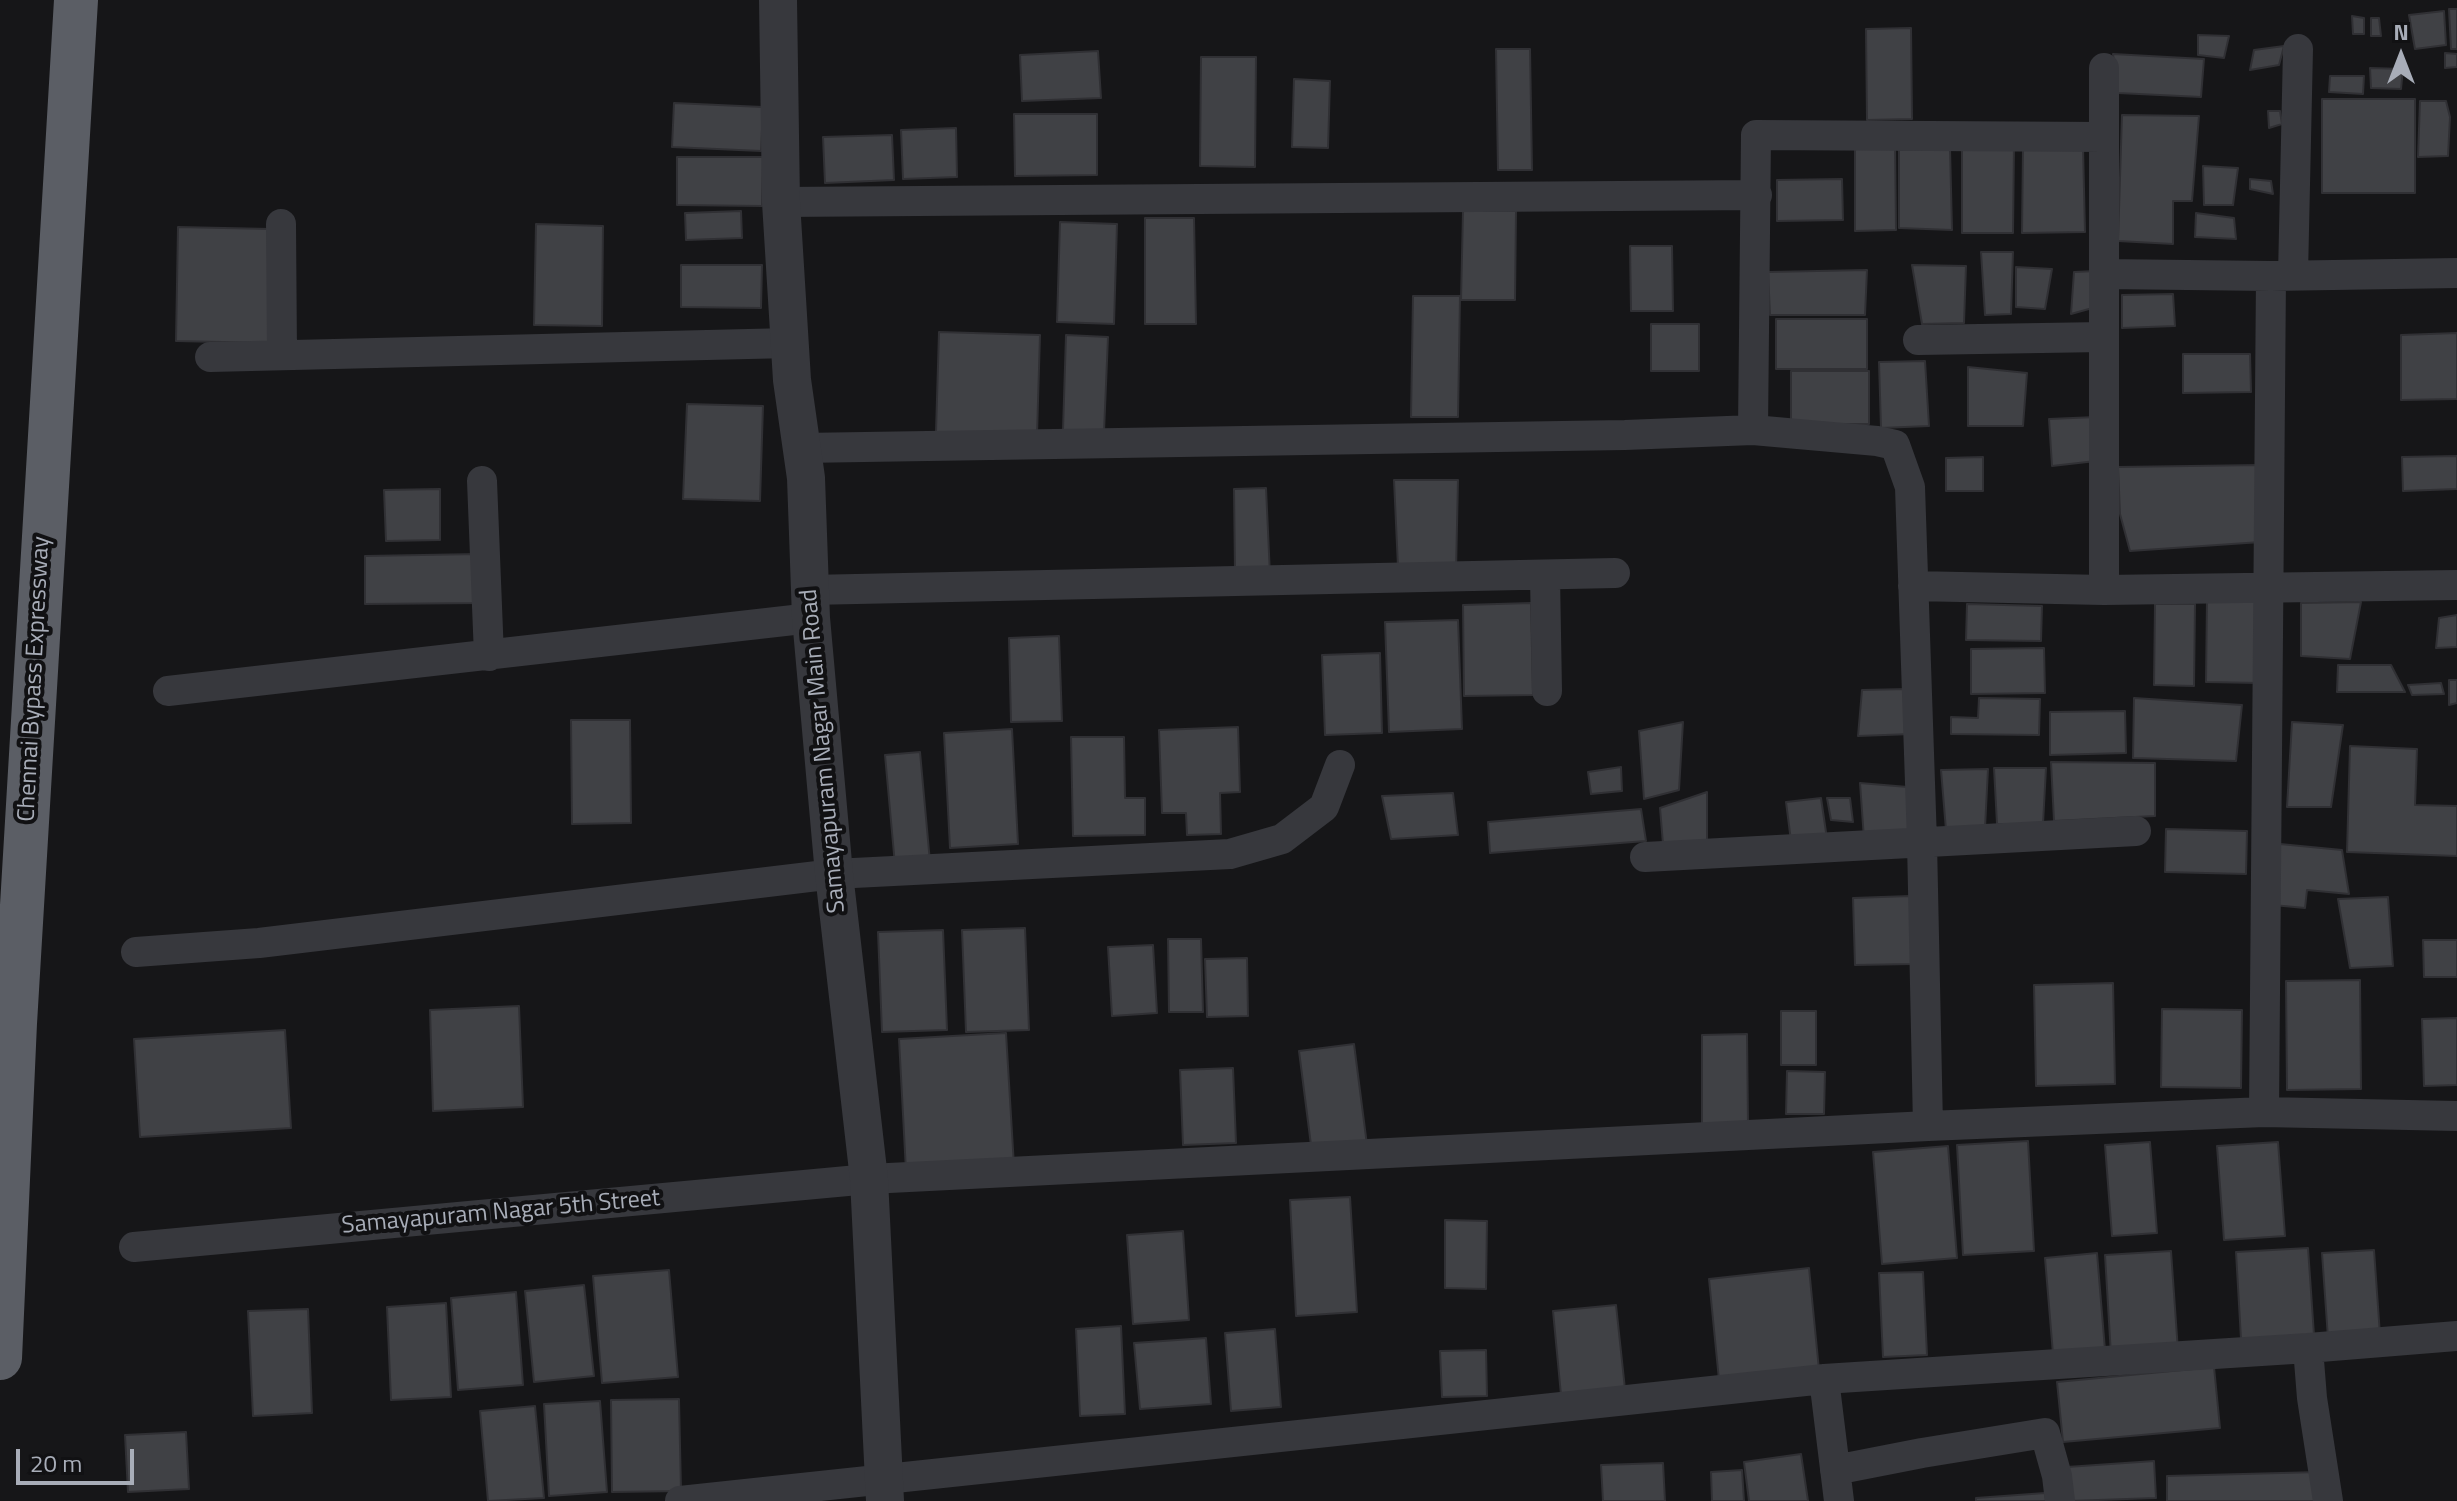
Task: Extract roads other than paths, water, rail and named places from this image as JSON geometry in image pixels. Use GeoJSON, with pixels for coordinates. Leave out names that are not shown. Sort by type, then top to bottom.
{"type":"FeatureCollection","features":[{"type":"Feature","properties":{"kind":"highway","name":"Chennai Bypass Expressway"},"geometry":{"type":"LineString","coordinates":[[0,1358],[15,1023],[76,0]]}},
{"type":"Feature","properties":{"kind":"street","name":"Samayapuram Nagar Main Road"},"geometry":{"type":"LineString","coordinates":[[778,0],[781,202],[792,380],[806,478],[810,604],[834,874],[869,1179],[884,1490]]}},
{"type":"Feature","properties":{"kind":"street"},"geometry":{"type":"LineString","coordinates":[[2264,1112],[2268,587],[2282,275],[2298,49]]}},
{"type":"Feature","properties":{"kind":"street"},"geometry":{"type":"LineString","coordinates":[[2104,68],[2104,590]]}},
{"type":"Feature","properties":{"kind":"street"},"geometry":{"type":"LineString","coordinates":[[1753,430],[1756,135],[2103,137]]}},
{"type":"Feature","properties":{"kind":"street"},"geometry":{"type":"LineString","coordinates":[[781,202],[1757,195]]}},
{"type":"Feature","properties":{"kind":"street"},"geometry":{"type":"LineString","coordinates":[[281,224],[282,354]]}},
{"type":"Feature","properties":{"kind":"street"},"geometry":{"type":"LineString","coordinates":[[2104,274],[2457,273]]}},
{"type":"Feature","properties":{"kind":"street"},"geometry":{"type":"LineString","coordinates":[[1918,340],[2103,337]]}},
{"type":"Feature","properties":{"kind":"street"},"geometry":{"type":"LineString","coordinates":[[210,357],[790,343]]}},
{"type":"Feature","properties":{"kind":"street"},"geometry":{"type":"LineString","coordinates":[[801,448],[1753,430],[1895,445],[1910,487],[1928,1126]]}},
{"type":"Feature","properties":{"kind":"street"},"geometry":{"type":"LineString","coordinates":[[482,481],[489,656]]}},
{"type":"Feature","properties":{"kind":"street"},"geometry":{"type":"LineString","coordinates":[[168,691],[489,656],[810,604],[1615,573]]}},
{"type":"Feature","properties":{"kind":"street"},"geometry":{"type":"LineString","coordinates":[[1545,576],[1547,691]]}},
{"type":"Feature","properties":{"kind":"street"},"geometry":{"type":"LineString","coordinates":[[1913,586],[2104,590],[2457,585]]}},
{"type":"Feature","properties":{"kind":"street"},"geometry":{"type":"LineString","coordinates":[[136,952],[259,943],[834,874],[1230,854],[1282,839],[1324,807],[1340,765]]}},
{"type":"Feature","properties":{"kind":"street"},"geometry":{"type":"LineString","coordinates":[[1645,857],[2136,831]]}},
{"type":"Feature","properties":{"kind":"street","name":"Samayapuram Nagar 5th Street"},"geometry":{"type":"LineString","coordinates":[[134,1247],[869,1179],[2264,1112],[2457,1116]]}},
{"type":"Feature","properties":{"kind":"street"},"geometry":{"type":"LineString","coordinates":[[680,1501],[884,1490],[1824,1379],[2457,1336]]}},
{"type":"Feature","properties":{"kind":"street"},"geometry":{"type":"LineString","coordinates":[[2308,1348],[2312,1398],[2328,1501]]}},
{"type":"Feature","properties":{"kind":"street"},"geometry":{"type":"LineString","coordinates":[[1824,1379],[1839,1501]]}},
{"type":"Feature","properties":{"kind":"street"},"geometry":{"type":"LineString","coordinates":[[1835,1470],[2045,1433],[2057,1476],[2060,1501]]}}]}
